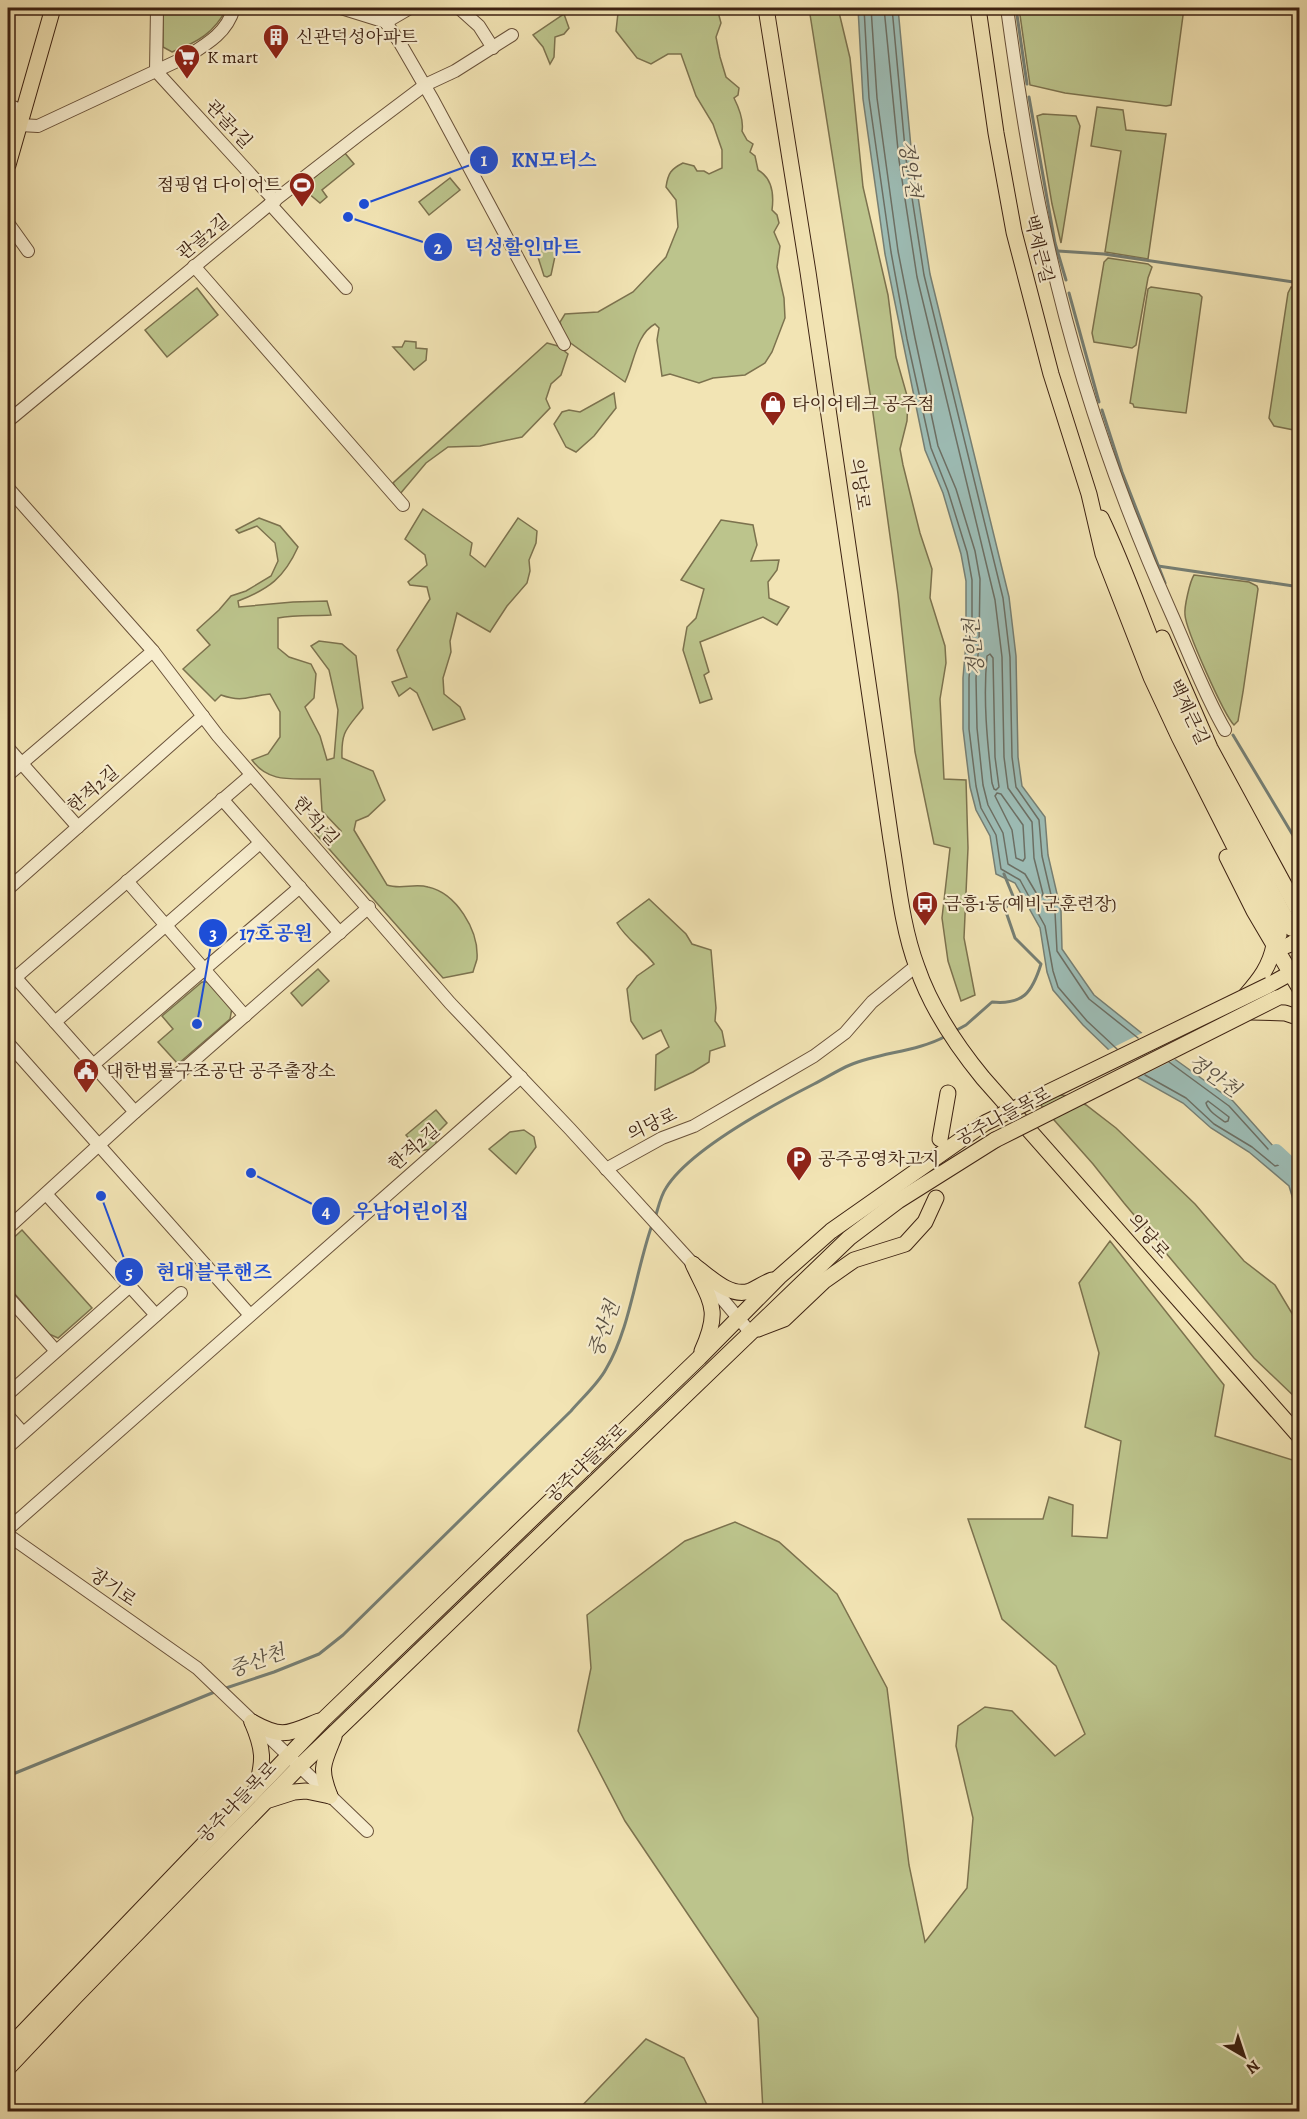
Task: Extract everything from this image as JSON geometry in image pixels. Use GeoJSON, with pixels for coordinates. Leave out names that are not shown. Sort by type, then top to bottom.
{"type":"FeatureCollection","features":[{"type":"Feature","properties":{"kind":"main road"},"geometry":{"type":"LineString","coordinates":[[8,165],[53,8]]}},
{"type":"Feature","properties":{"kind":"main road","name":"의당로"},"geometry":{"type":"LineString","coordinates":[[766,8],[836,456],[891,840],[907,933],[916,966],[942,1021],[969,1061],[1299,1437]]}},
{"type":"Feature","properties":{"kind":"main road","name":"백제큰길"},"geometry":{"type":"LineString","coordinates":[[978,8],[996,133],[1014,232],[1051,374],[1089,494],[1103,554],[1127,594],[1151,677],[1179,737],[1286,936],[1299,989]]}},
{"type":"Feature","properties":{"kind":"main road"},"geometry":{"type":"LineString","coordinates":[[1127,594],[1161,637],[1210,748],[1299,914]]}},
{"type":"Feature","properties":{"kind":"main road"},"geometry":{"type":"LineString","coordinates":[[1269,986],[1271,959],[1286,936]]}},
{"type":"Feature","properties":{"kind":"main road"},"geometry":{"type":"LineString","coordinates":[[1269,986],[1295,971]]}},
{"type":"Feature","properties":{"kind":"main road"},"geometry":{"type":"LineString","coordinates":[[1269,986],[1299,989]]}},
{"type":"Feature","properties":{"kind":"main road","name":"공주나들목로"},"geometry":{"type":"LineString","coordinates":[[8,2068],[293,1762],[324,1719],[699,1358],[779,1277],[831,1231],[985,1123],[1246,995],[1269,986]]}},
{"type":"Feature","properties":{"kind":"main road","name":"공주나들목로"},"geometry":{"type":"LineString","coordinates":[[293,1762],[336,1732],[849,1238],[898,1201],[996,1140],[1252,1012],[1269,986]]}},
{"type":"Feature","properties":{"kind":"main road"},"geometry":{"type":"LineString","coordinates":[[1252,1012],[1292,1015]]}},
{"type":"Feature","properties":{"kind":"main road"},"geometry":{"type":"LineString","coordinates":[[940,1139],[948,1093]]}},
{"type":"Feature","properties":{"kind":"main road"},"geometry":{"type":"LineString","coordinates":[[750,1332],[784,1319],[824,1281],[854,1260],[905,1244],[925,1222],[936,1198]]}},
{"type":"Feature","properties":{"kind":"main road"},"geometry":{"type":"LineString","coordinates":[[693,1264],[725,1288],[736,1292],[748,1292],[779,1277]]}},
{"type":"Feature","properties":{"kind":"main road"},"geometry":{"type":"LineString","coordinates":[[693,1264],[711,1302],[714,1314],[709,1336],[699,1358]]}},
{"type":"Feature","properties":{"kind":"main road"},"geometry":{"type":"LineString","coordinates":[[249,1719],[262,1749],[261,1796],[306,1791],[330,1796]]}},
{"type":"Feature","properties":{"kind":"main road"},"geometry":{"type":"LineString","coordinates":[[249,1719],[277,1734],[287,1733],[324,1719]]}},
{"type":"Feature","properties":{"kind":"main road"},"geometry":{"type":"LineString","coordinates":[[330,1796],[323,1777],[323,1769],[336,1732]]}},
{"type":"Feature","properties":{"kind":"main road","name":"공주나들목로"},"geometry":{"type":"LineString","coordinates":[[8,2048],[261,1796]]}},
{"type":"Feature","properties":{"kind":"street"},"geometry":{"type":"LineString","coordinates":[[156,72],[157,8]]}},
{"type":"Feature","properties":{"kind":"street"},"geometry":{"type":"LineString","coordinates":[[8,105],[22,118],[38,126],[188,56],[209,43],[225,28],[234,8]]}},
{"type":"Feature","properties":{"kind":"street"},"geometry":{"type":"LineString","coordinates":[[341,8],[386,22],[410,8]]}},
{"type":"Feature","properties":{"kind":"street"},"geometry":{"type":"LineString","coordinates":[[376,8],[425,85],[564,344]]}},
{"type":"Feature","properties":{"kind":"street"},"geometry":{"type":"LineString","coordinates":[[459,8],[479,26],[492,48]]}},
{"type":"Feature","properties":{"kind":"street"},"geometry":{"type":"LineString","coordinates":[[1007,8],[1019,95],[1044,227],[1082,373],[1108,458],[1153,571],[1225,730]]}},
{"type":"Feature","properties":{"kind":"street","name":"관골2길"},"geometry":{"type":"LineString","coordinates":[[8,421],[273,203],[425,85],[455,71],[512,35]]}},
{"type":"Feature","properties":{"kind":"street","name":"관골1길"},"geometry":{"type":"LineString","coordinates":[[156,72],[346,288]]}},
{"type":"Feature","properties":{"kind":"street"},"geometry":{"type":"LineString","coordinates":[[8,223],[28,251]]}},
{"type":"Feature","properties":{"kind":"street"},"geometry":{"type":"LineString","coordinates":[[194,267],[403,505]]}},
{"type":"Feature","properties":{"kind":"street","name":"한적1길"},"geometry":{"type":"LineString","coordinates":[[8,488],[153,651],[251,774],[450,1003],[693,1264],[750,1332]]}},
{"type":"Feature","properties":{"kind":"street"},"geometry":{"type":"LineString","coordinates":[[8,775],[153,651]]}},
{"type":"Feature","properties":{"kind":"street","name":"한적2길"},"geometry":{"type":"LineString","coordinates":[[8,889],[203,716]]}},
{"type":"Feature","properties":{"kind":"street"},"geometry":{"type":"LineString","coordinates":[[8,748],[78,827]]}},
{"type":"Feature","properties":{"kind":"street"},"geometry":{"type":"LineString","coordinates":[[135,1112],[55,1022],[11,980],[251,774]]}},
{"type":"Feature","properties":{"kind":"street"},"geometry":{"type":"LineString","coordinates":[[222,799],[340,933]]}},
{"type":"Feature","properties":{"kind":"street"},"geometry":{"type":"LineString","coordinates":[[55,1022],[260,843]]}},
{"type":"Feature","properties":{"kind":"street"},"geometry":{"type":"LineString","coordinates":[[127,881],[245,1016]]}},
{"type":"Feature","properties":{"kind":"street"},"geometry":{"type":"LineString","coordinates":[[93,1065],[300,887]]}},
{"type":"Feature","properties":{"kind":"street"},"geometry":{"type":"LineString","coordinates":[[8,1228],[135,1112],[369,908]]}},
{"type":"Feature","properties":{"kind":"street","name":"의당로"},"geometry":{"type":"LineString","coordinates":[[606,1169],[662,1138],[694,1126],[814,1056],[845,1033],[872,1002],[916,966]]}},
{"type":"Feature","properties":{"kind":"street"},"geometry":{"type":"LineString","coordinates":[[8,1043],[250,1315]]}},
{"type":"Feature","properties":{"kind":"street","name":"한적2길"},"geometry":{"type":"LineString","coordinates":[[8,1529],[520,1077]]}},
{"type":"Feature","properties":{"kind":"street"},"geometry":{"type":"LineString","coordinates":[[46,1194],[156,1315]]}},
{"type":"Feature","properties":{"kind":"street"},"geometry":{"type":"LineString","coordinates":[[8,1394],[130,1286]]}},
{"type":"Feature","properties":{"kind":"street"},"geometry":{"type":"LineString","coordinates":[[8,1447],[181,1293]]}},
{"type":"Feature","properties":{"kind":"street"},"geometry":{"type":"LineString","coordinates":[[8,1297],[56,1351]]}},
{"type":"Feature","properties":{"kind":"street"},"geometry":{"type":"LineString","coordinates":[[8,1416],[23,1433]]}},
{"type":"Feature","properties":{"kind":"street","name":"장기로"},"geometry":{"type":"LineString","coordinates":[[8,1535],[197,1668],[249,1719]]}},
{"type":"Feature","properties":{"kind":"street"},"geometry":{"type":"LineString","coordinates":[[249,1719],[367,1831]]}},
{"type":"Feature","properties":{"kind":"green space"},"geometry":{"type":"Polygon","coordinates":[[[163,8],[227,8],[217,24],[204,36],[172,52],[163,47],[163,8]]]}},
{"type":"Feature","properties":{"kind":"green space"},"geometry":{"type":"Polygon","coordinates":[[[641,8],[717,8],[721,23],[716,37],[720,57],[726,77],[739,88],[738,95],[734,98],[742,118],[742,131],[747,140],[753,144],[750,152],[755,156],[758,170],[763,173],[771,187],[772,210],[777,215],[779,223],[774,232],[780,246],[777,267],[784,298],[785,318],[772,352],[765,363],[745,375],[713,378],[699,383],[670,374],[662,376],[657,340],[659,328],[655,324],[640,342],[625,382],[565,339],[560,322],[565,314],[598,312],[633,292],[666,257],[678,227],[676,200],[666,187],[673,170],[683,163],[694,166],[697,171],[709,174],[722,168],[722,150],[713,124],[696,96],[681,54],[668,54],[651,64],[637,58],[616,31],[618,13],[634,14],[641,8]]]}},
{"type":"Feature","properties":{"kind":"green space"},"geometry":{"type":"Polygon","coordinates":[[[809,8],[838,8],[850,58],[863,187],[888,295],[896,357],[908,399],[907,421],[900,449],[920,533],[932,569],[930,598],[945,646],[946,663],[940,699],[944,779],[966,780],[968,848],[964,938],[975,995],[961,1001],[948,961],[942,918],[950,848],[934,844],[915,752],[898,594],[872,406],[809,8]]]}},
{"type":"Feature","properties":{"kind":"green space"},"geometry":{"type":"Polygon","coordinates":[[[1019,8],[1184,8],[1171,105],[1065,93],[1030,85],[1019,8]]]}},
{"type":"Feature","properties":{"kind":"green space"},"geometry":{"type":"Polygon","coordinates":[[[564,14],[569,28],[564,34],[555,37],[554,57],[550,64],[543,47],[533,35],[564,14]]]}},
{"type":"Feature","properties":{"kind":"green space"},"geometry":{"type":"Polygon","coordinates":[[[1097,107],[1123,110],[1126,130],[1166,134],[1148,259],[1105,252],[1121,151],[1091,146],[1097,107]]]}},
{"type":"Feature","properties":{"kind":"green space"},"geometry":{"type":"Polygon","coordinates":[[[1043,114],[1076,116],[1080,126],[1061,243],[1037,116],[1043,114]]]}},
{"type":"Feature","properties":{"kind":"green space"},"geometry":{"type":"Polygon","coordinates":[[[344,152],[354,164],[322,190],[327,197],[320,203],[302,188],[344,152]]]}},
{"type":"Feature","properties":{"kind":"green space"},"geometry":{"type":"Polygon","coordinates":[[[450,178],[460,190],[429,215],[419,202],[450,178]]]}},
{"type":"Feature","properties":{"kind":"green space"},"geometry":{"type":"Polygon","coordinates":[[[546,240],[557,247],[551,275],[547,277],[544,276],[537,254],[539,249],[537,243],[546,240]]]}},
{"type":"Feature","properties":{"kind":"green space"},"geometry":{"type":"Polygon","coordinates":[[[1108,258],[1148,264],[1152,267],[1136,345],[1132,348],[1094,342],[1092,333],[1104,262],[1108,258]]]}},
{"type":"Feature","properties":{"kind":"green space"},"geometry":{"type":"Polygon","coordinates":[[[1151,287],[1199,294],[1202,297],[1186,413],[1134,407],[1130,403],[1148,289],[1151,287]]]}},
{"type":"Feature","properties":{"kind":"green space"},"geometry":{"type":"Polygon","coordinates":[[[1291,287],[1299,288],[1299,431],[1274,426],[1269,418],[1288,293],[1291,287]]]}},
{"type":"Feature","properties":{"kind":"green space"},"geometry":{"type":"Polygon","coordinates":[[[197,288],[218,315],[167,357],[145,330],[197,288]]]}},
{"type":"Feature","properties":{"kind":"green space"},"geometry":{"type":"Polygon","coordinates":[[[405,341],[416,342],[416,348],[427,349],[426,360],[414,370],[393,347],[402,347],[405,341]]]}},
{"type":"Feature","properties":{"kind":"green space"},"geometry":{"type":"Polygon","coordinates":[[[547,343],[558,346],[568,354],[561,375],[551,384],[546,399],[550,408],[522,437],[480,446],[448,447],[426,463],[400,494],[393,483],[547,343]]]}},
{"type":"Feature","properties":{"kind":"green space"},"geometry":{"type":"Polygon","coordinates":[[[614,393],[616,408],[594,436],[576,452],[566,447],[554,424],[562,412],[569,410],[580,412],[614,393]]]}},
{"type":"Feature","properties":{"kind":"green space"},"geometry":{"type":"Polygon","coordinates":[[[423,509],[472,543],[470,555],[485,567],[518,518],[537,531],[536,543],[529,560],[530,571],[527,583],[507,606],[490,632],[457,613],[450,641],[451,652],[443,678],[444,694],[460,707],[465,719],[433,730],[417,693],[410,688],[399,696],[392,682],[407,677],[397,650],[430,599],[427,587],[410,585],[408,582],[427,565],[425,555],[405,539],[423,509]]]}},
{"type":"Feature","properties":{"kind":"green space"},"geometry":{"type":"Polygon","coordinates":[[[259,518],[280,526],[298,547],[281,575],[267,587],[238,601],[239,607],[327,601],[331,615],[278,618],[278,648],[289,657],[311,664],[316,674],[314,698],[305,707],[320,736],[327,760],[334,758],[338,710],[329,670],[311,646],[319,641],[342,644],[356,656],[363,708],[344,735],[342,758],[373,771],[385,800],[368,816],[356,821],[354,830],[387,885],[428,887],[448,897],[464,914],[477,948],[477,959],[473,972],[443,978],[315,833],[324,825],[336,836],[341,831],[322,811],[320,779],[292,779],[274,776],[259,768],[252,760],[268,754],[280,737],[280,712],[270,694],[241,699],[221,695],[215,701],[183,669],[210,645],[197,630],[231,596],[246,591],[271,576],[278,561],[275,543],[257,526],[239,533],[236,530],[259,518]]]}},
{"type":"Feature","properties":{"kind":"green space"},"geometry":{"type":"Polygon","coordinates":[[[721,520],[753,525],[757,545],[751,561],[779,560],[777,570],[768,582],[769,598],[789,607],[777,625],[763,617],[700,642],[709,672],[704,675],[712,699],[700,703],[683,650],[687,627],[696,618],[704,589],[681,580],[721,520]]]}},
{"type":"Feature","properties":{"kind":"green space"},"geometry":{"type":"Polygon","coordinates":[[[1194,575],[1249,582],[1258,589],[1238,721],[1234,725],[1214,690],[1187,624],[1185,606],[1194,575]]]}},
{"type":"Feature","properties":{"kind":"green space"},"geometry":{"type":"Polygon","coordinates":[[[649,899],[686,934],[692,944],[711,950],[715,1021],[722,1031],[725,1046],[710,1051],[709,1062],[655,1090],[656,1055],[669,1047],[661,1030],[643,1039],[631,1021],[627,989],[637,976],[654,964],[617,923],[649,899]]]}},
{"type":"Feature","properties":{"kind":"green space"},"geometry":{"type":"Polygon","coordinates":[[[318,969],[329,981],[302,1006],[291,993],[318,969]]]}},
{"type":"Feature","properties":{"kind":"green space"},"geometry":{"type":"Polygon","coordinates":[[[202,982],[209,982],[232,1008],[230,1019],[178,1064],[158,1042],[173,1029],[162,1016],[202,982]]]}},
{"type":"Feature","properties":{"kind":"green space"},"geometry":{"type":"Polygon","coordinates":[[[1060,1095],[1070,1096],[1086,1105],[1116,1128],[1195,1204],[1244,1261],[1275,1285],[1299,1325],[1299,1401],[1254,1358],[1093,1164],[1039,1103],[1060,1095]]]}},
{"type":"Feature","properties":{"kind":"green space"},"geometry":{"type":"Polygon","coordinates":[[[436,1110],[447,1123],[436,1134],[436,1145],[431,1149],[420,1151],[406,1135],[436,1110]]]}},
{"type":"Feature","properties":{"kind":"green space"},"geometry":{"type":"Polygon","coordinates":[[[524,1130],[534,1137],[536,1147],[516,1174],[489,1149],[510,1132],[524,1130]]]}},
{"type":"Feature","properties":{"kind":"green space"},"geometry":{"type":"Polygon","coordinates":[[[22,1230],[92,1308],[58,1338],[49,1334],[8,1286],[8,1243],[22,1230]]]}},
{"type":"Feature","properties":{"kind":"green space"},"geometry":{"type":"Polygon","coordinates":[[[1110,1241],[1224,1385],[1215,1436],[1299,1462],[1299,2111],[763,2111],[758,2018],[625,1821],[578,1731],[591,1668],[587,1615],[685,1541],[735,1522],[779,1542],[837,1594],[887,1688],[909,1865],[925,1942],[967,1888],[973,1818],[956,1746],[958,1726],[985,1707],[1012,1711],[1055,1756],[1085,1734],[1056,1666],[1002,1619],[968,1519],[1043,1519],[1049,1497],[1073,1505],[1072,1536],[1107,1538],[1121,1441],[1085,1427],[1099,1353],[1079,1283],[1110,1241]]]}},
{"type":"Feature","properties":{"kind":"green space"},"geometry":{"type":"Polygon","coordinates":[[[646,2039],[684,2058],[710,2111],[577,2111],[646,2039]]]}},
{"type":"Feature","properties":{"kind":"water"},"geometry":{"type":"Polygon","coordinates":[[[858,8],[898,8],[912,158],[930,274],[1009,597],[1016,656],[1018,757],[1022,786],[1045,817],[1048,855],[1061,911],[1062,949],[1094,995],[1169,1055],[1233,1101],[1290,1165],[1299,1178],[1299,1219],[1289,1186],[1249,1152],[1211,1128],[1183,1103],[1138,1078],[1083,1025],[1053,990],[1047,972],[1040,928],[1015,883],[996,874],[990,836],[976,810],[970,787],[963,729],[966,581],[961,554],[943,493],[925,450],[885,254],[863,99],[858,8]]]}},
{"type":"Feature","properties":{"kind":"pier"},"geometry":{"type":"Polygon","coordinates":[[[1144,1032],[1178,1058],[1135,1079],[1106,1051],[1144,1032]]]}},
{"type":"Feature","properties":{"kind":"waterway"},"geometry":{"type":"LineString","coordinates":[[1016,8],[1027,84]]}},
{"type":"Feature","properties":{"kind":"waterway"},"geometry":{"type":"LineString","coordinates":[[1029,97],[1055,243],[1066,280]]}},
{"type":"Feature","properties":{"kind":"waterway"},"geometry":{"type":"LineString","coordinates":[[1058,251],[1104,254],[1300,283]]}},
{"type":"Feature","properties":{"kind":"waterway"},"geometry":{"type":"LineString","coordinates":[[1069,293],[1099,402]]}},
{"type":"Feature","properties":{"kind":"waterway"},"geometry":{"type":"LineString","coordinates":[[1102,410],[1122,472],[1165,583]]}},
{"type":"Feature","properties":{"kind":"waterway"},"geometry":{"type":"LineString","coordinates":[[1158,566],[1300,587]]}},
{"type":"Feature","properties":{"kind":"waterway"},"geometry":{"type":"LineString","coordinates":[[1233,735],[1300,847]]}},
{"type":"Feature","properties":{"kind":"waterway","name":"중산천"},"geometry":{"type":"LineString","coordinates":[[955,1031],[966,1025],[992,1002],[1011,1001],[1025,995],[1034,983],[1041,964],[1015,938],[1005,909],[1013,896],[1004,874]]}},
{"type":"Feature","properties":{"kind":"waterway","name":"중산천"},"geometry":{"type":"LineString","coordinates":[[655,1218],[664,1192],[678,1173],[693,1158],[734,1129],[850,1065],[923,1045],[946,1036]]}},
{"type":"Feature","properties":{"kind":"waterway","name":"정안천"},"geometry":{"type":"LineString","coordinates":[[1276,1152],[1300,1178]]}},
{"type":"Feature","properties":{"kind":"waterway","name":"중산천"},"geometry":{"type":"LineString","coordinates":[[223,1689],[319,1654],[343,1635],[571,1411],[599,1380],[614,1353],[627,1318],[652,1225]]}},
{"type":"Feature","properties":{"kind":"waterway","name":"중산천"},"geometry":{"type":"LineString","coordinates":[[8,1776],[217,1691]]}},
{"type":"Feature","properties":{"kind":"tunnel"},"geometry":{"type":"LineString","coordinates":[[1279,935],[1300,969]]}},
{"type":"Feature","properties":{"kind":"place","name":"신관덕성아파트"},"geometry":{"type":"Point","coordinates":[276,60]}},
{"type":"Feature","properties":{"kind":"place","name":"K mart"},"geometry":{"type":"Point","coordinates":[187,80]}},
{"type":"Feature","properties":{"kind":"place","name":"KN모터스"},"geometry":{"type":"Point","coordinates":[364,204]}},
{"type":"Feature","properties":{"kind":"place","name":"점핑업 다이어트"},"geometry":{"type":"Point","coordinates":[302,208]}},
{"type":"Feature","properties":{"kind":"place","name":"덕성할인마트"},"geometry":{"type":"Point","coordinates":[348,217]}},
{"type":"Feature","properties":{"kind":"place","name":"타이어테크 공주점"},"geometry":{"type":"Point","coordinates":[773,427]}},
{"type":"Feature","properties":{"kind":"place","name":"금흥1동(예비군훈련장)"},"geometry":{"type":"Point","coordinates":[925,927]}},
{"type":"Feature","properties":{"kind":"place","name":"17호공원"},"geometry":{"type":"Point","coordinates":[197,1024]}},
{"type":"Feature","properties":{"kind":"place","name":"대한법률구조공단 공주출장소"},"geometry":{"type":"Point","coordinates":[86,1094]}},
{"type":"Feature","properties":{"kind":"place","name":"우남어린이집"},"geometry":{"type":"Point","coordinates":[251,1173]}},
{"type":"Feature","properties":{"kind":"place","name":"공주공영차고지"},"geometry":{"type":"Point","coordinates":[799,1182]}},
{"type":"Feature","properties":{"kind":"place","name":"현대블루핸즈"},"geometry":{"type":"Point","coordinates":[101,1196]}}]}
